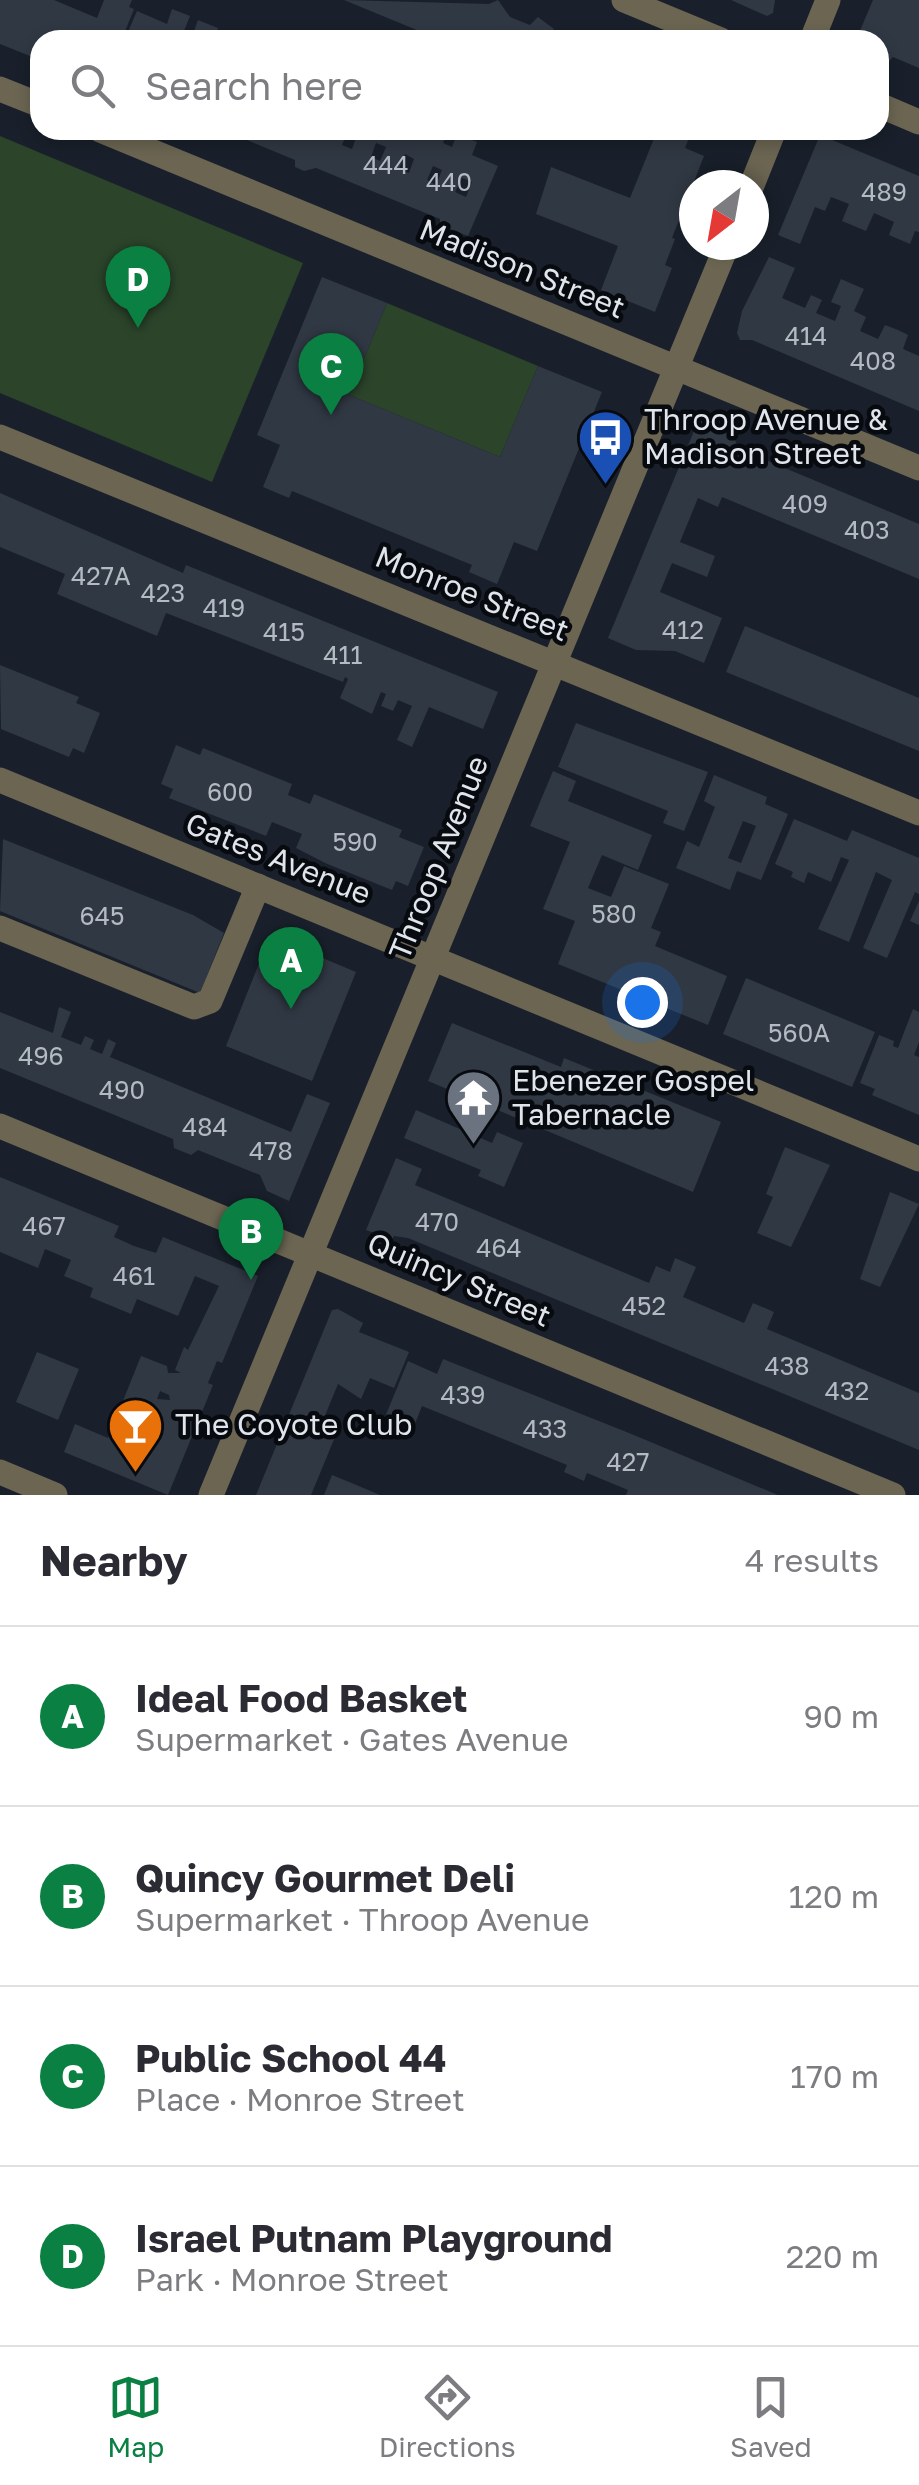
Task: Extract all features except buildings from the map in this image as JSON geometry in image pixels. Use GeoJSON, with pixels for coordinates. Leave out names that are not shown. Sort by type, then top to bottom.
{"type":"FeatureCollection","features":[{"type":"Feature","properties":{"kind":"street"},"geometry":{"type":"LineString","coordinates":[[624,0],[697,30]]}},
{"type":"Feature","properties":{"kind":"street"},"geometry":{"type":"LineString","coordinates":[[816,30],[828,0]]}},
{"type":"Feature","properties":{"kind":"street"},"geometry":{"type":"LineString","coordinates":[[0,89],[30,101]]}},
{"type":"Feature","properties":{"kind":"street"},"geometry":{"type":"LineString","coordinates":[[889,109],[919,122]]}},
{"type":"Feature","properties":{"kind":"street","name":"Madison Street"},"geometry":{"type":"LineString","coordinates":[[124,140],[919,468]]}},
{"type":"Feature","properties":{"kind":"street"},"geometry":{"type":"LineString","coordinates":[[758,170],[770,140]]}},
{"type":"Feature","properties":{"kind":"street","name":"Throop Avenue"},"geometry":{"type":"LineString","coordinates":[[211,1495],[721,260]]}},
{"type":"Feature","properties":{"kind":"street","name":"Monroe Street"},"geometry":{"type":"LineString","coordinates":[[0,437],[919,814]]}},
{"type":"Feature","properties":{"kind":"street","name":"Gates Avenue"},"geometry":{"type":"LineString","coordinates":[[0,780],[919,1159]]}},
{"type":"Feature","properties":{"kind":"street"},"geometry":{"type":"LineString","coordinates":[[0,928],[194,1007],[210,1001],[258,886]]}},
{"type":"Feature","properties":{"kind":"street","name":"Quincy Street"},"geometry":{"type":"LineString","coordinates":[[0,1126],[893,1495]]}},
{"type":"Feature","properties":{"kind":"street"},"geometry":{"type":"LineString","coordinates":[[0,1472],[55,1495]]}},
{"type":"Feature","properties":{"kind":"green space"},"geometry":{"type":"Polygon","coordinates":[[[0,136],[303,263],[212,482],[0,393],[0,136]]]}},
{"type":"Feature","properties":{"kind":"green space"},"geometry":{"type":"Polygon","coordinates":[[[387,303],[538,366],[500,457],[349,395],[387,303]]]}},
{"type":"Feature","properties":{"kind":"place","name":"Israel Putnam Playground"},"geometry":{"type":"Point","coordinates":[138,328]}},
{"type":"Feature","properties":{"kind":"place","name":"Public School 44"},"geometry":{"type":"Point","coordinates":[331,415]}},
{"type":"Feature","properties":{"kind":"place","name":"Throop Avenue & Madison Street"},"geometry":{"type":"Point","coordinates":[605,486]}},
{"type":"Feature","properties":{"kind":"place","name":"Ideal Food Basket"},"geometry":{"type":"Point","coordinates":[291,1009]}},
{"type":"Feature","properties":{"kind":"place","name":"Ebenezer Gospel Tabernacle"},"geometry":{"type":"Point","coordinates":[473,1147]}},
{"type":"Feature","properties":{"kind":"place","name":"Quincy Gourmet Deli"},"geometry":{"type":"Point","coordinates":[251,1280]}},
{"type":"Feature","properties":{"kind":"place","name":"The Coyote Club"},"geometry":{"type":"Point","coordinates":[136,1474]}}]}
